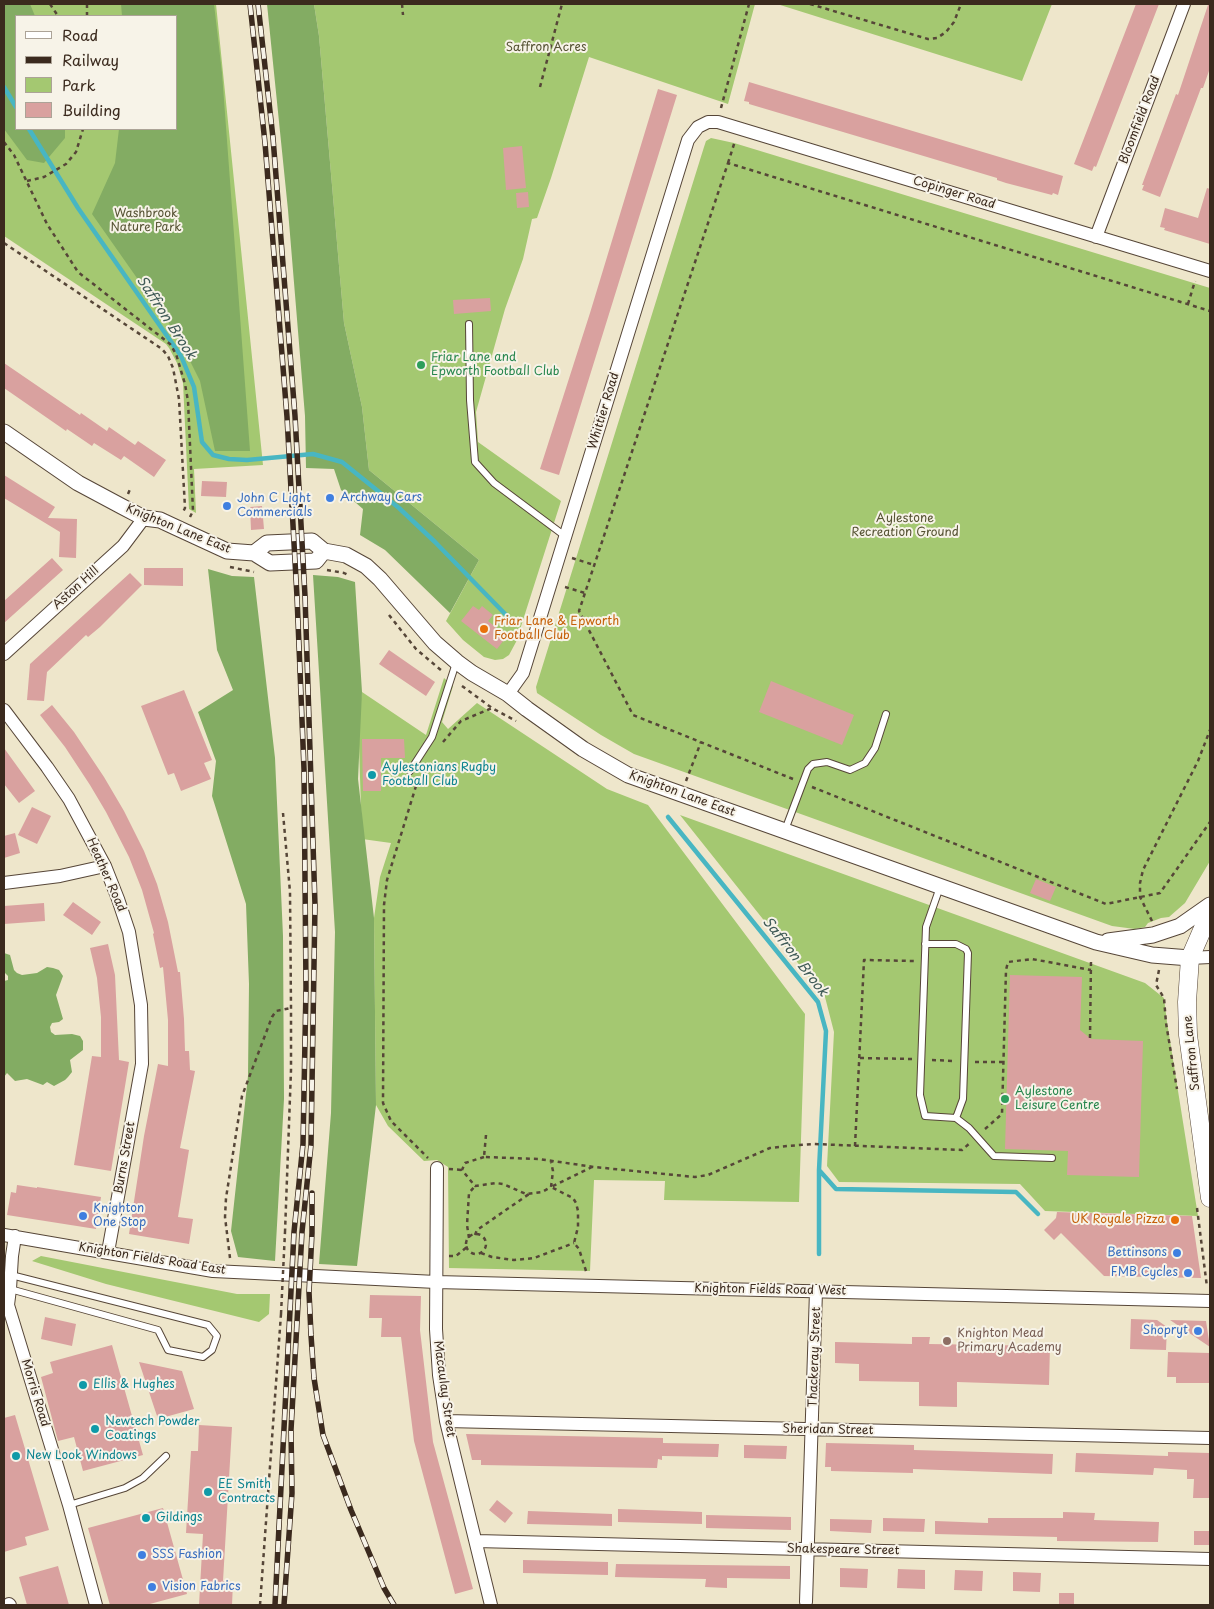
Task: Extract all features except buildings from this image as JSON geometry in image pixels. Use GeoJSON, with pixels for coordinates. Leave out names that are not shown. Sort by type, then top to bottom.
{"type":"FeatureCollection","features":[{"type":"Feature","properties":{"kind":"main road","name":"Saffron Lane"},"geometry":{"type":"LineString","coordinates":[[1210,912],[1190,958],[1186,1002],[1188,1035],[1208,1165],[1210,1198]]}},
{"type":"Feature","properties":{"kind":"street","name":"Bloomfield Road"},"geometry":{"type":"LineString","coordinates":[[1096,237],[1184,4]]}},
{"type":"Feature","properties":{"kind":"street","name":"Copinger Road"},"geometry":{"type":"LineString","coordinates":[[698,127],[708,122],[718,122],[740,128],[1205,270]]}},
{"type":"Feature","properties":{"kind":"street","name":"Whittier Road"},"geometry":{"type":"LineString","coordinates":[[508,694],[523,673],[688,140],[698,127]]}},
{"type":"Feature","properties":{"kind":"street","name":"Knighton Lane East"},"geometry":{"type":"LineString","coordinates":[[4,432],[78,483],[144,518],[160,520],[227,551],[254,553],[268,543],[312,541],[324,551],[346,555],[366,566],[380,579],[435,643],[457,662],[508,694],[583,749],[620,771],[1096,942],[1152,955],[1190,958]]}},
{"type":"Feature","properties":{"kind":"street","name":"Aston Hill"},"geometry":{"type":"LineString","coordinates":[[4,654],[123,546],[144,518]]}},
{"type":"Feature","properties":{"kind":"street","name":"Heather Road"},"geometry":{"type":"LineString","coordinates":[[4,710],[69,799],[104,866],[118,899],[129,932],[140,1005],[142,1064]]}},
{"type":"Feature","properties":{"kind":"street"},"geometry":{"type":"LineString","coordinates":[[4,883],[60,876],[104,866]]}},
{"type":"Feature","properties":{"kind":"street","name":"Knighton Lane East"},"geometry":{"type":"LineString","coordinates":[[1096,942],[1153,935],[1180,926],[1210,905]]}},
{"type":"Feature","properties":{"kind":"street"},"geometry":{"type":"LineString","coordinates":[[1190,958],[1210,957]]}},
{"type":"Feature","properties":{"kind":"street","name":"Burns Street"},"geometry":{"type":"LineString","coordinates":[[108,1252],[142,1064]]}},
{"type":"Feature","properties":{"kind":"street","name":"Macaulay Street"},"geometry":{"type":"LineString","coordinates":[[437,1168],[437,1352],[446,1421],[491,1605]]}},
{"type":"Feature","properties":{"kind":"street","name":"Knighton Fields Road East"},"geometry":{"type":"LineString","coordinates":[[9,1236],[213,1271],[331,1277]]}},
{"type":"Feature","properties":{"kind":"street","name":"Morris Road"},"geometry":{"type":"LineString","coordinates":[[9,1236],[11,1275],[8,1305],[69,1505],[96,1605]]}},
{"type":"Feature","properties":{"kind":"street","name":"Knighton Fields Road West"},"geometry":{"type":"LineString","coordinates":[[331,1277],[436,1282],[1210,1301]]}},
{"type":"Feature","properties":{"kind":"street","name":"Thackeray Street"},"geometry":{"type":"LineString","coordinates":[[806,1602],[816,1292]]}},
{"type":"Feature","properties":{"kind":"street","name":"Sheridan Street"},"geometry":{"type":"LineString","coordinates":[[446,1421],[1210,1438]]}},
{"type":"Feature","properties":{"kind":"street","name":"Shakespeare Street"},"geometry":{"type":"LineString","coordinates":[[476,1541],[1210,1559]]}},
{"type":"Feature","properties":{"kind":"lane"},"geometry":{"type":"LineString","coordinates":[[469,324],[470,400],[475,462],[494,483],[566,536]]}},
{"type":"Feature","properties":{"kind":"lane"},"geometry":{"type":"LineString","coordinates":[[410,771],[432,736],[450,678],[457,662]]}},
{"type":"Feature","properties":{"kind":"lane"},"geometry":{"type":"LineString","coordinates":[[785,831],[808,769],[814,764],[827,762],[850,770],[865,763],[874,748],[886,714]]}},
{"type":"Feature","properties":{"kind":"lane"},"geometry":{"type":"LineString","coordinates":[[940,887],[926,927],[920,1095],[925,1116],[956,1118],[969,1128],[994,1156],[1052,1158]]}},
{"type":"Feature","properties":{"kind":"lane"},"geometry":{"type":"LineString","coordinates":[[925,944],[956,944],[966,949],[968,953],[963,1099],[956,1118]]}},
{"type":"Feature","properties":{"kind":"lane"},"geometry":{"type":"LineString","coordinates":[[10,1289],[158,1330],[168,1350],[203,1357],[212,1350],[217,1336],[208,1325],[11,1275]]}},
{"type":"Feature","properties":{"kind":"lane"},"geometry":{"type":"LineString","coordinates":[[69,1505],[125,1488],[143,1478],[166,1456]]}},
{"type":"Feature","properties":{"kind":"path"},"geometry":{"type":"LineString","coordinates":[[50,4],[57,15]]}},
{"type":"Feature","properties":{"kind":"path"},"geometry":{"type":"LineString","coordinates":[[402,4],[403,15]]}},
{"type":"Feature","properties":{"kind":"path"},"geometry":{"type":"LineString","coordinates":[[540,87],[562,4]]}},
{"type":"Feature","properties":{"kind":"path"},"geometry":{"type":"LineString","coordinates":[[718,122],[749,4]]}},
{"type":"Feature","properties":{"kind":"path"},"geometry":{"type":"LineString","coordinates":[[810,4],[928,39],[936,38],[946,32],[954,22],[961,4]]}},
{"type":"Feature","properties":{"kind":"path"},"geometry":{"type":"LineString","coordinates":[[740,128],[579,611],[633,715],[793,779]]}},
{"type":"Feature","properties":{"kind":"path"},"geometry":{"type":"LineString","coordinates":[[27,181],[44,177],[66,164],[76,152],[83,130]]}},
{"type":"Feature","properties":{"kind":"path"},"geometry":{"type":"LineString","coordinates":[[4,142],[14,155],[48,224],[78,272],[170,344],[176,354],[188,402],[193,511],[190,517]]}},
{"type":"Feature","properties":{"kind":"path"},"geometry":{"type":"LineString","coordinates":[[728,163],[1210,311]]}},
{"type":"Feature","properties":{"kind":"path"},"geometry":{"type":"LineString","coordinates":[[4,243],[162,349],[168,356],[173,368],[179,400],[185,508],[175,526]]}},
{"type":"Feature","properties":{"kind":"path"},"geometry":{"type":"LineString","coordinates":[[1188,304],[1205,270]]}},
{"type":"Feature","properties":{"kind":"path"},"geometry":{"type":"LineString","coordinates":[[560,554],[594,565]]}},
{"type":"Feature","properties":{"kind":"path","name":"Knighton Lane East"},"geometry":{"type":"LineString","coordinates":[[224,566],[248,572],[261,572]]}},
{"type":"Feature","properties":{"kind":"path"},"geometry":{"type":"LineString","coordinates":[[326,570],[344,573],[354,578]]}},
{"type":"Feature","properties":{"kind":"path"},"geometry":{"type":"LineString","coordinates":[[551,582],[585,593]]}},
{"type":"Feature","properties":{"kind":"path"},"geometry":{"type":"LineString","coordinates":[[384,610],[416,649],[450,678],[492,708],[517,722]]}},
{"type":"Feature","properties":{"kind":"path"},"geometry":{"type":"LineString","coordinates":[[438,747],[461,722],[492,708]]}},
{"type":"Feature","properties":{"kind":"path"},"geometry":{"type":"LineString","coordinates":[[1140,897],[1140,883],[1143,870],[1198,761],[1210,730]]}},
{"type":"Feature","properties":{"kind":"path"},"geometry":{"type":"LineString","coordinates":[[684,786],[701,742]]}},
{"type":"Feature","properties":{"kind":"path"},"geometry":{"type":"LineString","coordinates":[[425,771],[416,786],[387,880],[384,905],[383,1103],[391,1121],[437,1168]]}},
{"type":"Feature","properties":{"kind":"path"},"geometry":{"type":"LineString","coordinates":[[810,786],[1106,904],[1160,893],[1210,822]]}},
{"type":"Feature","properties":{"kind":"path"},"geometry":{"type":"LineString","coordinates":[[260,1605],[285,1232],[291,1070],[290,892],[284,813]]}},
{"type":"Feature","properties":{"kind":"path"},"geometry":{"type":"LineString","coordinates":[[475,1186],[462,1170],[465,1163],[484,1157],[539,1159],[551,1162],[695,1177],[708,1175],[770,1148],[814,1144],[962,1150],[1002,1114],[1006,970],[1008,962],[1032,959],[1091,970]]}},
{"type":"Feature","properties":{"kind":"path"},"geometry":{"type":"LineString","coordinates":[[855,1146],[864,960],[924,961]]}},
{"type":"Feature","properties":{"kind":"path"},"geometry":{"type":"LineString","coordinates":[[1090,1038],[1091,960]]}},
{"type":"Feature","properties":{"kind":"path"},"geometry":{"type":"LineString","coordinates":[[1157,981],[1156,985],[1164,998]]}},
{"type":"Feature","properties":{"kind":"path"},"geometry":{"type":"LineString","coordinates":[[232,1272],[225,1207],[242,1096],[272,1017],[276,1011],[291,1008]]}},
{"type":"Feature","properties":{"kind":"path"},"geometry":{"type":"LineString","coordinates":[[484,1157],[486,1135]]}},
{"type":"Feature","properties":{"kind":"path"},"geometry":{"type":"LineString","coordinates":[[551,1162],[553,1171],[551,1187]]}},
{"type":"Feature","properties":{"kind":"path"},"geometry":{"type":"LineString","coordinates":[[475,1235],[476,1230],[529,1194],[551,1187],[594,1166]]}},
{"type":"Feature","properties":{"kind":"path"},"geometry":{"type":"LineString","coordinates":[[436,1256],[456,1256],[467,1247],[470,1194],[475,1186],[503,1184],[529,1194]]}},
{"type":"Feature","properties":{"kind":"path"},"geometry":{"type":"LineString","coordinates":[[551,1187],[573,1198],[576,1203],[578,1227],[574,1243]]}},
{"type":"Feature","properties":{"kind":"path"},"geometry":{"type":"LineString","coordinates":[[469,1238],[475,1235],[482,1236],[486,1242],[485,1248],[481,1253]]}},
{"type":"Feature","properties":{"kind":"path"},"geometry":{"type":"LineString","coordinates":[[467,1247],[472,1253],[514,1260],[534,1258],[574,1243]]}},
{"type":"Feature","properties":{"kind":"path"},"geometry":{"type":"LineString","coordinates":[[574,1243],[579,1249],[584,1265],[585,1285]]}},
{"type":"Feature","properties":{"kind":"green space","name":"Washbrook Nature Park"},"geometry":{"type":"Polygon","coordinates":[[[4,4],[216,4],[263,465],[194,469],[196,513],[189,509],[183,383],[177,363],[166,344],[4,236],[4,4]]]}},
{"type":"Feature","properties":{"kind":"green space"},"geometry":{"type":"Polygon","coordinates":[[[4,4],[30,4],[35,15],[15,15],[15,130],[65,130],[65,138],[44,163],[27,160],[4,129],[4,4]]]}},
{"type":"Feature","properties":{"kind":"green space"},"geometry":{"type":"Polygon","coordinates":[[[121,4],[214,4],[222,73],[250,451],[215,451],[200,381],[177,335],[92,214],[115,163],[119,130],[178,130],[178,15],[122,15],[121,4]]]}},
{"type":"Feature","properties":{"kind":"green space"},"geometry":{"type":"Polygon","coordinates":[[[267,4],[314,4],[319,36],[344,323],[362,407],[369,470],[479,560],[450,613],[385,550],[360,535],[363,509],[341,490],[334,469],[306,468],[305,416],[288,210],[267,4]]]}},
{"type":"Feature","properties":{"kind":"green space","name":"Friar Lane and Epworth Football Club"},"geometry":{"type":"Polygon","coordinates":[[[314,4],[755,4],[728,104],[589,57],[537,218],[532,219],[523,259],[505,309],[476,412],[478,442],[561,501],[516,642],[509,655],[503,659],[495,660],[484,657],[463,640],[446,621],[479,560],[369,470],[362,407],[344,323],[319,36],[314,4]]]}},
{"type":"Feature","properties":{"kind":"green space"},"geometry":{"type":"Polygon","coordinates":[[[777,4],[1052,4],[1022,81],[777,4]]]}},
{"type":"Feature","properties":{"kind":"green space","name":"Aylestone Recreation Ground"},"geometry":{"type":"Polygon","coordinates":[[[711,138],[734,143],[1210,288],[1210,861],[1185,903],[1169,917],[1161,918],[1148,923],[1145,927],[1135,929],[1112,926],[634,754],[537,693],[536,687],[704,147],[706,141],[711,138]]]}},
{"type":"Feature","properties":{"kind":"green space"},"geometry":{"type":"Polygon","coordinates":[[[208,569],[232,576],[254,577],[275,758],[283,936],[284,1099],[275,1261],[238,1257],[231,1231],[248,1076],[249,984],[246,904],[212,796],[216,761],[198,712],[233,690],[217,650],[208,569]]]}},
{"type":"Feature","properties":{"kind":"green space"},"geometry":{"type":"Polygon","coordinates":[[[313,575],[338,577],[355,582],[362,692],[358,779],[374,918],[376,1105],[357,1266],[319,1264],[331,1113],[335,932],[313,575]]]}},
{"type":"Feature","properties":{"kind":"green space"},"geometry":{"type":"Polygon","coordinates":[[[444,678],[453,686],[442,722],[448,729],[477,703],[607,789],[648,805],[805,1014],[799,1202],[664,1200],[665,1181],[594,1180],[590,1271],[449,1268],[448,1167],[437,1160],[424,1161],[388,1126],[376,1105],[374,918],[380,877],[391,843],[362,839],[358,715],[362,692],[426,735],[444,678]]]}},
{"type":"Feature","properties":{"kind":"green space","name":"Aylestone Leisure Centre"},"geometry":{"type":"Polygon","coordinates":[[[680,815],[1145,983],[1164,998],[1198,1216],[1045,1211],[1020,1184],[839,1182],[827,1166],[834,1032],[825,997],[680,815]]]}},
{"type":"Feature","properties":{"kind":"green space"},"geometry":{"type":"Polygon","coordinates":[[[4,953],[10,955],[14,970],[22,975],[37,973],[47,967],[59,970],[63,976],[56,995],[63,1019],[52,1023],[50,1027],[51,1032],[55,1035],[72,1034],[80,1036],[83,1041],[83,1050],[70,1060],[72,1072],[68,1077],[54,1086],[47,1082],[43,1085],[27,1079],[15,1081],[7,1073],[4,1077],[4,981],[8,980],[8,976],[4,972],[4,953]]]}},
{"type":"Feature","properties":{"kind":"green space"},"geometry":{"type":"Polygon","coordinates":[[[41,1256],[237,1294],[270,1294],[269,1314],[259,1322],[106,1284],[32,1261],[41,1256]]]}},
{"type":"Feature","properties":{"kind":"waterway","name":"Saffron Brook"},"geometry":{"type":"LineString","coordinates":[[4,87],[15,105]]}},
{"type":"Feature","properties":{"kind":"waterway","name":"Saffron Brook"},"geometry":{"type":"LineString","coordinates":[[30,130],[78,208],[181,356],[194,387],[202,442],[213,455],[229,459],[247,460],[313,454],[342,462],[399,508],[508,617]]}},
{"type":"Feature","properties":{"kind":"waterway","name":"Saffron Brook"},"geometry":{"type":"LineString","coordinates":[[668,817],[818,1002],[826,1031],[819,1170],[836,1189],[1016,1192],[1038,1214]]}},
{"type":"Feature","properties":{"kind":"waterway","name":"Saffron Brook"},"geometry":{"type":"LineString","coordinates":[[819,1170],[819,1254]]}},
{"type":"Feature","properties":{"kind":"railway"},"geometry":{"type":"LineString","coordinates":[[250,4],[265,143],[287,417],[304,769],[306,988],[303,1144],[294,1232],[275,1605]]}},
{"type":"Feature","properties":{"kind":"railway"},"geometry":{"type":"LineString","coordinates":[[258,4],[273,138],[295,416],[305,596],[315,905],[311,1145],[302,1232],[291,1430],[292,1493],[284,1605]]}},
{"type":"Feature","properties":{"kind":"railway"},"geometry":{"type":"LineString","coordinates":[[312,1193],[309,1292],[314,1378],[323,1435],[351,1510],[384,1588],[394,1605]]}},
{"type":"Feature","properties":{"kind":"place","name":"Friar Lane and Epworth Football Club"},"geometry":{"type":"Point","coordinates":[421,365]}},
{"type":"Feature","properties":{"kind":"place","name":"Archway Cars"},"geometry":{"type":"Point","coordinates":[330,498]}},
{"type":"Feature","properties":{"kind":"place","name":"John C Light Commercials"},"geometry":{"type":"Point","coordinates":[227,506]}},
{"type":"Feature","properties":{"kind":"place","name":"Friar Lane & Epworth Football Club"},"geometry":{"type":"Point","coordinates":[484,629]}},
{"type":"Feature","properties":{"kind":"place","name":"Aylestonians Rugby Football Club"},"geometry":{"type":"Point","coordinates":[372,775]}},
{"type":"Feature","properties":{"kind":"place","name":"Aylestone Leisure Centre"},"geometry":{"type":"Point","coordinates":[1005,1099]}},
{"type":"Feature","properties":{"kind":"place","name":"Knighton One Stop"},"geometry":{"type":"Point","coordinates":[83,1216]}},
{"type":"Feature","properties":{"kind":"place","name":"UK Royale Pizza"},"geometry":{"type":"Point","coordinates":[1175,1220]}},
{"type":"Feature","properties":{"kind":"place","name":"Bettinsons"},"geometry":{"type":"Point","coordinates":[1177,1253]}},
{"type":"Feature","properties":{"kind":"place","name":"FMB Cycles"},"geometry":{"type":"Point","coordinates":[1188,1273]}},
{"type":"Feature","properties":{"kind":"place","name":"Shopryt"},"geometry":{"type":"Point","coordinates":[1198,1331]}},
{"type":"Feature","properties":{"kind":"place","name":"Knighton Mead Primary Academy"},"geometry":{"type":"Point","coordinates":[947,1341]}},
{"type":"Feature","properties":{"kind":"place","name":"Ellis & Hughes"},"geometry":{"type":"Point","coordinates":[83,1385]}},
{"type":"Feature","properties":{"kind":"place","name":"Newtech Powder Coatings"},"geometry":{"type":"Point","coordinates":[95,1429]}},
{"type":"Feature","properties":{"kind":"place","name":"New Look Windows"},"geometry":{"type":"Point","coordinates":[16,1456]}},
{"type":"Feature","properties":{"kind":"place","name":"EE Smith Contracts"},"geometry":{"type":"Point","coordinates":[208,1492]}},
{"type":"Feature","properties":{"kind":"place","name":"Gildings"},"geometry":{"type":"Point","coordinates":[146,1518]}},
{"type":"Feature","properties":{"kind":"place","name":"SSS Fashion"},"geometry":{"type":"Point","coordinates":[142,1555]}},
{"type":"Feature","properties":{"kind":"place","name":"Vision Fabrics"},"geometry":{"type":"Point","coordinates":[152,1587]}},
{"type":"Feature","properties":{"kind":"park label","name":"Saffron Acres"},"geometry":{"type":"Point","coordinates":[546,48]}}]}
